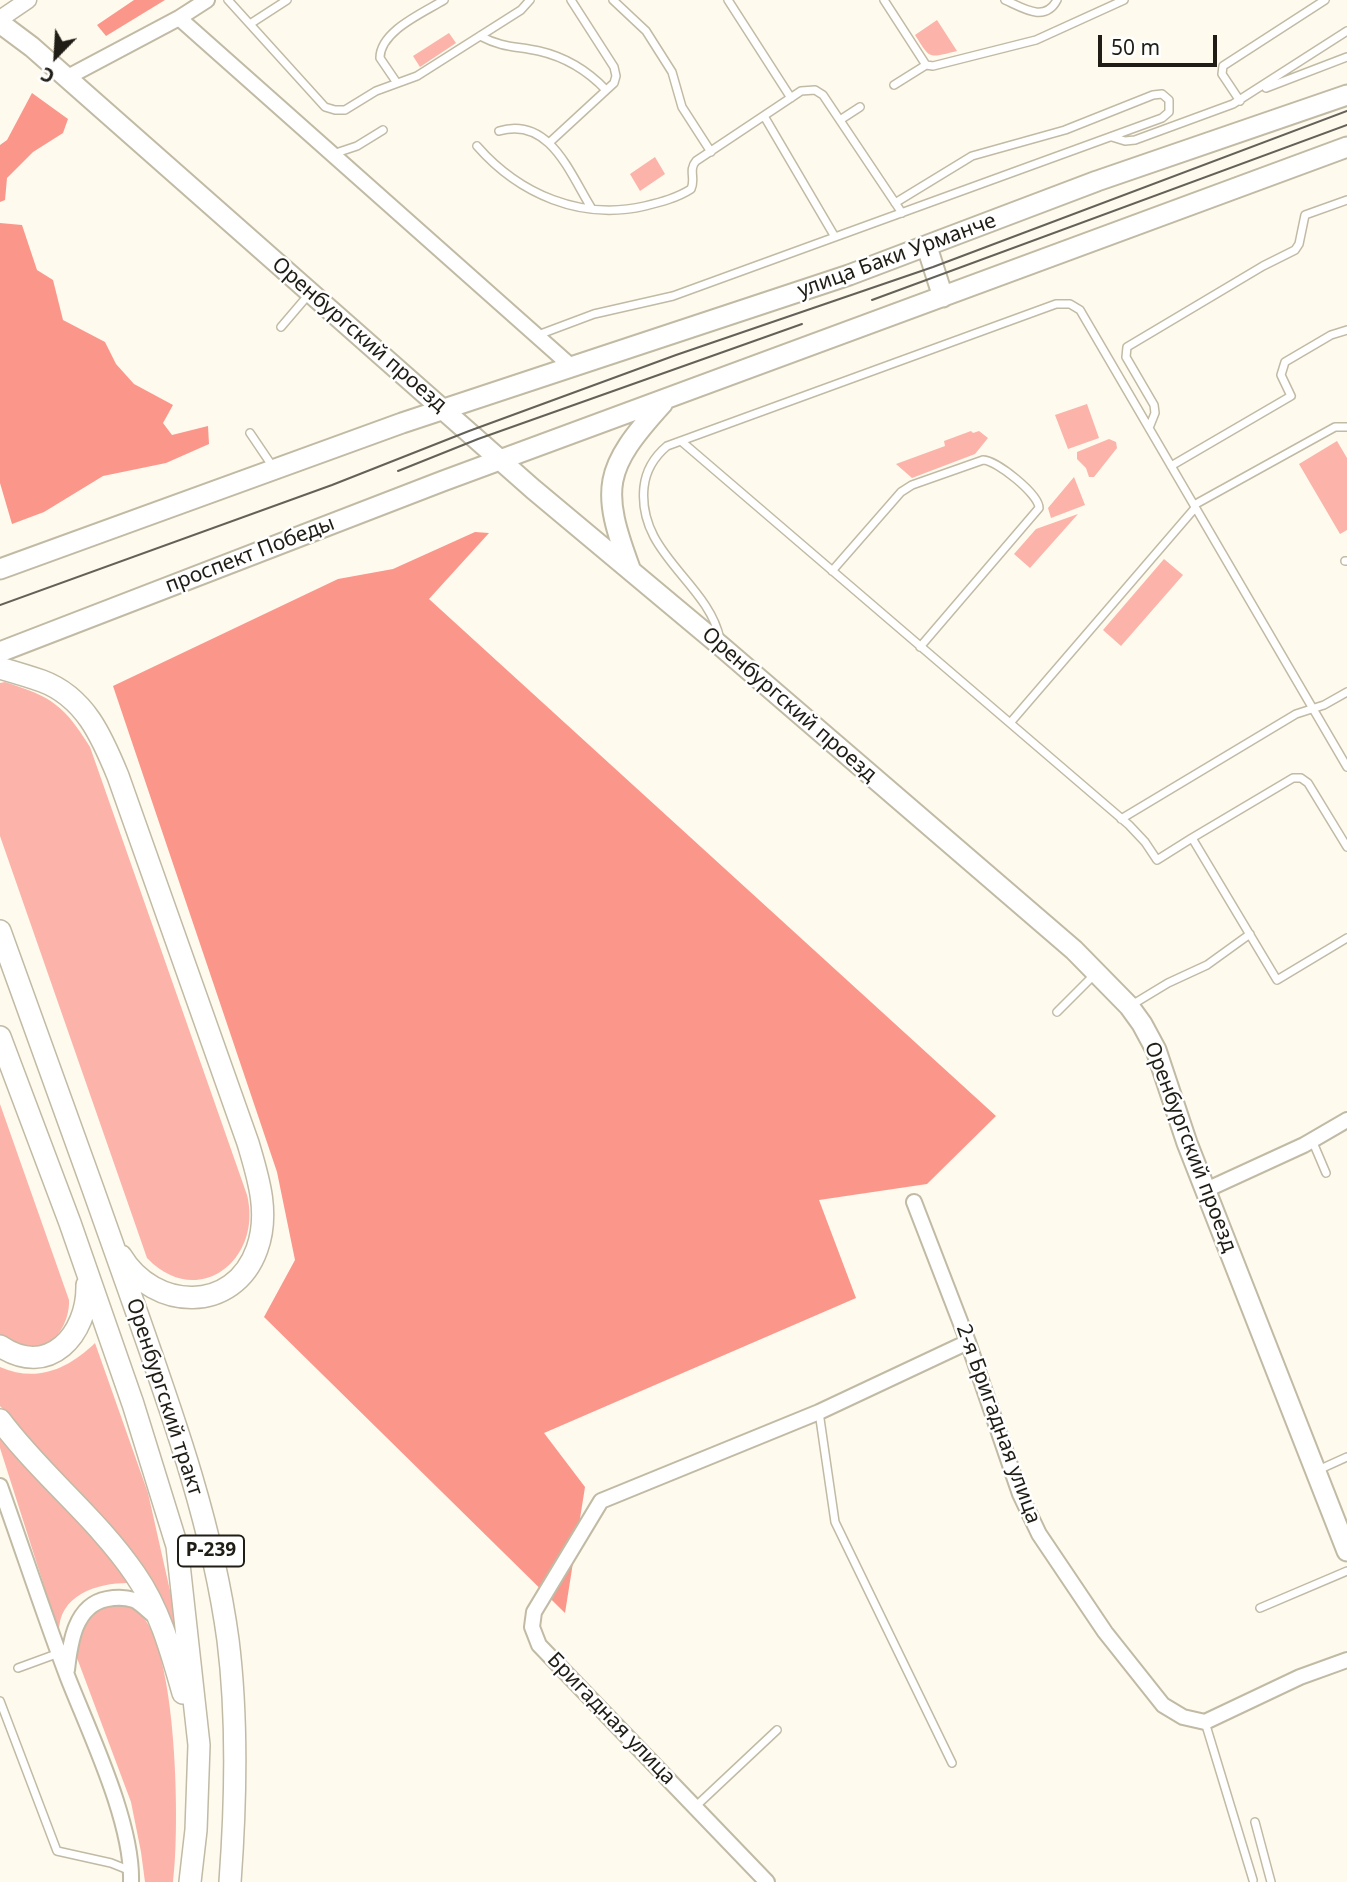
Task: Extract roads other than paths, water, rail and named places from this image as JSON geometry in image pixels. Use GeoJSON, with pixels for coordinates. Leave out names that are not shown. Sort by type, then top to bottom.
{"type":"FeatureCollection","features":[{"type":"Feature","properties":{"kind":"main road","name":"Оренбургский проезд"},"geometry":{"type":"LineString","coordinates":[[0,21],[502,461],[722,647],[1097,972],[1129,1006],[1156,1050],[1187,1143],[1347,1551]]}},
{"type":"Feature","properties":{"kind":"main road","name":"улица Баки Урманче"},"geometry":{"type":"LineString","coordinates":[[444,408],[927,247],[1097,181],[1347,95]]}},
{"type":"Feature","properties":{"kind":"main road"},"geometry":{"type":"LineString","coordinates":[[502,461],[1347,147]]}},
{"type":"Feature","properties":{"kind":"main road"},"geometry":{"type":"LineString","coordinates":[[927,247],[943,297]]}},
{"type":"Feature","properties":{"kind":"main road"},"geometry":{"type":"LineString","coordinates":[[631,572],[614,523],[611,489],[625,448],[667,400]]}},
{"type":"Feature","properties":{"kind":"main road"},"geometry":{"type":"LineString","coordinates":[[0,569],[444,408]]}},
{"type":"Feature","properties":{"kind":"main road","name":"проспект Победы"},"geometry":{"type":"LineString","coordinates":[[0,652],[333,523],[502,461]]}},
{"type":"Feature","properties":{"kind":"main road"},"geometry":{"type":"LineString","coordinates":[[0,668],[43,681],[59,689],[78,703],[100,733],[118,776],[248,1143],[262,1199],[263,1216],[257,1249],[241,1277],[223,1291],[197,1299],[164,1292],[147,1283],[124,1260],[109,1235]]}},
{"type":"Feature","properties":{"kind":"main road","name":"Оренбургский тракт"},"geometry":{"type":"LineString","coordinates":[[0,931],[181,1438],[213,1559],[228,1639],[235,1732],[236,1804],[230,1882]]}},
{"type":"Feature","properties":{"kind":"main road","name":"Оренбургский тракт"},"geometry":{"type":"LineString","coordinates":[[0,1037],[133,1404],[177,1546],[199,1745],[196,1830],[190,1882]]}},
{"type":"Feature","properties":{"kind":"main road"},"geometry":{"type":"LineString","coordinates":[[0,1346],[19,1356],[33,1357],[48,1355],[60,1349],[84,1316],[88,1301],[87,1272]]}},
{"type":"Feature","properties":{"kind":"main road"},"geometry":{"type":"LineString","coordinates":[[0,1420],[117,1550],[136,1575],[162,1622],[199,1745]]}},
{"type":"Feature","properties":{"kind":"street"},"geometry":{"type":"LineString","coordinates":[[0,21],[28,0]]}},
{"type":"Feature","properties":{"kind":"street"},"geometry":{"type":"LineString","coordinates":[[66,78],[180,18],[207,0]]}},
{"type":"Feature","properties":{"kind":"street"},"geometry":{"type":"LineString","coordinates":[[180,18],[572,367]]}},
{"type":"Feature","properties":{"kind":"street"},"geometry":{"type":"LineString","coordinates":[[1206,1191],[1312,1140],[1347,1120]]}},
{"type":"Feature","properties":{"kind":"street","name":"2-я Бригадная улица"},"geometry":{"type":"LineString","coordinates":[[914,1202],[968,1342],[1020,1494],[1039,1534],[1105,1632],[1163,1705],[1182,1717],[1205,1722]]}},
{"type":"Feature","properties":{"kind":"street"},"geometry":{"type":"LineString","coordinates":[[819,1412],[968,1342]]}},
{"type":"Feature","properties":{"kind":"street","name":"Бригадная улица"},"geometry":{"type":"LineString","coordinates":[[767,1882],[540,1645],[531,1627],[534,1612],[601,1501],[819,1412]]}},
{"type":"Feature","properties":{"kind":"street"},"geometry":{"type":"LineString","coordinates":[[0,1486],[114,1798],[131,1876]]}},
{"type":"Feature","properties":{"kind":"street"},"geometry":{"type":"LineString","coordinates":[[67,1675],[69,1648],[76,1625],[86,1609],[99,1600],[119,1597],[136,1601],[162,1622]]}},
{"type":"Feature","properties":{"kind":"street"},"geometry":{"type":"LineString","coordinates":[[1205,1722],[1300,1677],[1347,1660]]}},
{"type":"Feature","properties":{"kind":"lane"},"geometry":{"type":"LineString","coordinates":[[228,0],[325,107],[345,110],[371,93],[422,74],[521,10],[530,0]]}},
{"type":"Feature","properties":{"kind":"lane"},"geometry":{"type":"LineString","coordinates":[[250,24],[287,0]]}},
{"type":"Feature","properties":{"kind":"lane"},"geometry":{"type":"LineString","coordinates":[[397,83],[380,58],[384,41],[444,0]]}},
{"type":"Feature","properties":{"kind":"lane"},"geometry":{"type":"LineString","coordinates":[[550,142],[614,83],[616,71],[571,0]]}},
{"type":"Feature","properties":{"kind":"lane"},"geometry":{"type":"LineString","coordinates":[[613,0],[646,31],[658,49],[672,72],[682,107],[711,152]]}},
{"type":"Feature","properties":{"kind":"lane"},"geometry":{"type":"LineString","coordinates":[[728,0],[791,98]]}},
{"type":"Feature","properties":{"kind":"lane"},"geometry":{"type":"LineString","coordinates":[[884,0],[926,65]]}},
{"type":"Feature","properties":{"kind":"lane"},"geometry":{"type":"LineString","coordinates":[[1005,0],[1038,13],[1049,10],[1057,0]]}},
{"type":"Feature","properties":{"kind":"lane"},"geometry":{"type":"LineString","coordinates":[[894,85],[926,65],[940,65],[1036,40],[1124,0]]}},
{"type":"Feature","properties":{"kind":"lane"},"geometry":{"type":"LineString","coordinates":[[1240,101],[1223,74],[1223,66],[1325,0]]}},
{"type":"Feature","properties":{"kind":"lane"},"geometry":{"type":"LineString","coordinates":[[1111,136],[1125,141],[1135,140],[1240,101],[1347,32]]}},
{"type":"Feature","properties":{"kind":"lane"},"geometry":{"type":"LineString","coordinates":[[480,36],[502,46],[556,56],[585,72],[607,90]]}},
{"type":"Feature","properties":{"kind":"lane"},"geometry":{"type":"LineString","coordinates":[[1251,93],[1347,57]]}},
{"type":"Feature","properties":{"kind":"lane"},"geometry":{"type":"LineString","coordinates":[[477,145],[501,171],[534,192],[555,201],[592,209],[636,208],[683,194],[692,187],[694,164],[801,91],[815,90],[823,95],[902,213]]}},
{"type":"Feature","properties":{"kind":"lane"},"geometry":{"type":"LineString","coordinates":[[537,335],[594,314],[673,296],[1166,116],[1170,108],[1169,100],[1163,94],[1153,94],[1065,130],[972,156],[895,203]]}},
{"type":"Feature","properties":{"kind":"lane"},"geometry":{"type":"LineString","coordinates":[[840,120],[860,107]]}},
{"type":"Feature","properties":{"kind":"lane"},"geometry":{"type":"LineString","coordinates":[[764,116],[835,237]]}},
{"type":"Feature","properties":{"kind":"lane"},"geometry":{"type":"LineString","coordinates":[[499,131],[517,128],[528,130],[550,142],[592,209]]}},
{"type":"Feature","properties":{"kind":"lane"},"geometry":{"type":"LineString","coordinates":[[333,154],[357,146],[383,130]]}},
{"type":"Feature","properties":{"kind":"lane"},"geometry":{"type":"LineString","coordinates":[[1149,428],[1155,413],[1154,405],[1126,357],[1127,347],[1263,266],[1292,252],[1299,244],[1304,215],[1347,200]]}},
{"type":"Feature","properties":{"kind":"lane"},"geometry":{"type":"LineString","coordinates":[[281,327],[311,292]]}},
{"type":"Feature","properties":{"kind":"lane"},"geometry":{"type":"LineString","coordinates":[[722,647],[710,613],[660,548],[645,511],[645,478],[651,463],[667,446],[1061,303],[1070,304],[1080,310],[1347,767]]}},
{"type":"Feature","properties":{"kind":"lane"},"geometry":{"type":"LineString","coordinates":[[1171,466],[1294,395],[1281,375],[1285,362],[1331,335],[1347,330]]}},
{"type":"Feature","properties":{"kind":"lane"},"geometry":{"type":"LineString","coordinates":[[1010,723],[1195,506],[1335,427],[1347,427]]}},
{"type":"Feature","properties":{"kind":"lane"},"geometry":{"type":"LineString","coordinates":[[250,433],[275,470]]}},
{"type":"Feature","properties":{"kind":"lane"},"geometry":{"type":"LineString","coordinates":[[681,441],[1121,819],[1145,842],[1157,860],[1293,778],[1308,782],[1347,847]]}},
{"type":"Feature","properties":{"kind":"lane"},"geometry":{"type":"LineString","coordinates":[[832,571],[904,490],[983,460],[994,462],[1006,472],[1037,499],[1039,508],[920,647]]}},
{"type":"Feature","properties":{"kind":"lane"},"geometry":{"type":"LineString","coordinates":[[1121,819],[1296,715],[1347,692]]}},
{"type":"Feature","properties":{"kind":"lane"},"geometry":{"type":"LineString","coordinates":[[1192,838],[1277,980],[1347,938]]}},
{"type":"Feature","properties":{"kind":"lane"},"geometry":{"type":"LineString","coordinates":[[1129,1006],[1168,983],[1207,965],[1250,934]]}},
{"type":"Feature","properties":{"kind":"lane"},"geometry":{"type":"LineString","coordinates":[[1057,1012],[1097,972]]}},
{"type":"Feature","properties":{"kind":"lane"},"geometry":{"type":"LineString","coordinates":[[1312,1140],[1326,1173]]}},
{"type":"Feature","properties":{"kind":"lane"},"geometry":{"type":"LineString","coordinates":[[819,1412],[835,1522],[952,1763]]}},
{"type":"Feature","properties":{"kind":"lane"},"geometry":{"type":"LineString","coordinates":[[1314,1472],[1347,1457]]}},
{"type":"Feature","properties":{"kind":"lane"},"geometry":{"type":"LineString","coordinates":[[1260,1608],[1347,1571]]}},
{"type":"Feature","properties":{"kind":"lane"},"geometry":{"type":"LineString","coordinates":[[18,1668],[59,1653]]}},
{"type":"Feature","properties":{"kind":"lane"},"geometry":{"type":"LineString","coordinates":[[0,1701],[57,1850],[131,1876]]}},
{"type":"Feature","properties":{"kind":"lane"},"geometry":{"type":"LineString","coordinates":[[1205,1722],[1253,1880]]}},
{"type":"Feature","properties":{"kind":"lane"},"geometry":{"type":"LineString","coordinates":[[695,1807],[777,1730]]}},
{"type":"Feature","properties":{"kind":"lane"},"geometry":{"type":"LineString","coordinates":[[1255,1822],[1270,1882]]}},
{"type":"Feature","properties":{"kind":"tram line"},"geometry":{"type":"LineString","coordinates":[[0,605],[332,485],[676,355],[933,267],[1347,111]]}},
{"type":"Feature","properties":{"kind":"tram line"},"geometry":{"type":"LineString","coordinates":[[872,300],[1347,125]]}},
{"type":"Feature","properties":{"kind":"tram line"},"geometry":{"type":"LineString","coordinates":[[398,471],[478,439],[802,324]]}}]}
